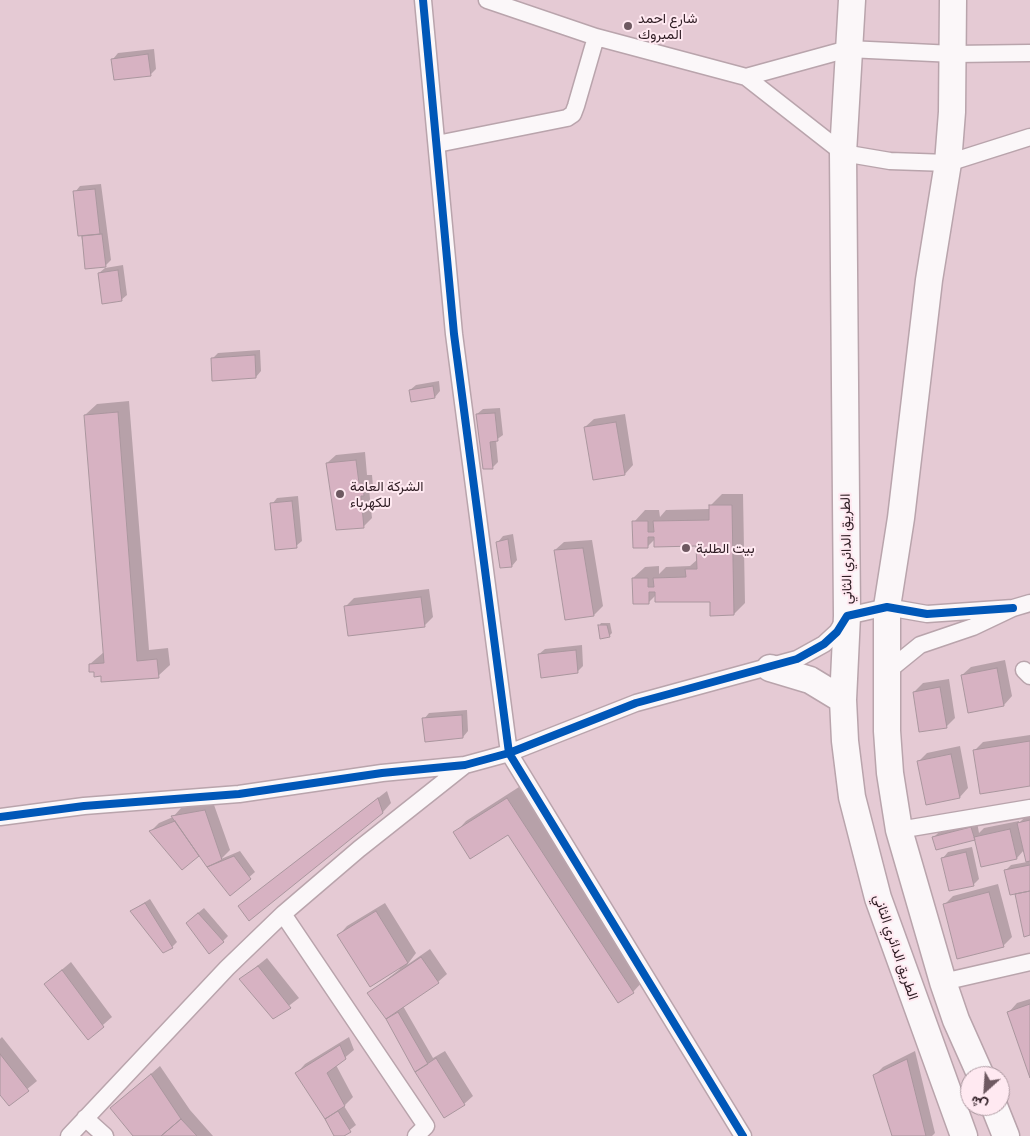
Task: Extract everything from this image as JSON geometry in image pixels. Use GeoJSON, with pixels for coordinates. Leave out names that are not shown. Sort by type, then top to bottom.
{"type":"FeatureCollection","features":[{"type":"Feature","properties":{"kind":"main road"},"geometry":{"type":"LineString","coordinates":[[848,49],[852,0]]}},
{"type":"Feature","properties":{"kind":"main road"},"geometry":{"type":"LineString","coordinates":[[953,0],[954,54],[948,163],[929,280],[901,518],[887,607],[888,671],[886,731],[890,773],[899,830],[943,982],[956,1020],[977,1066]]}},
{"type":"Feature","properties":{"kind":"main road","name":"الطريق الدائري الثاني"},"geometry":{"type":"LineString","coordinates":[[848,49],[843,153],[847,616],[843,700],[852,797],[878,898],[964,1136]]}},
{"type":"Feature","properties":{"kind":"main road"},"geometry":{"type":"LineString","coordinates":[[770,668],[810,680],[843,700]]}},
{"type":"Feature","properties":{"kind":"main road"},"geometry":{"type":"LineString","coordinates":[[998,1116],[1006,1136]]}},
{"type":"Feature","properties":{"kind":"street"},"geometry":{"type":"LineString","coordinates":[[423,0],[454,334],[509,753],[744,1136]]}},
{"type":"Feature","properties":{"kind":"street"},"geometry":{"type":"LineString","coordinates":[[487,0],[596,37],[746,77],[843,153],[890,161],[948,163],[1030,137]]}},
{"type":"Feature","properties":{"kind":"street"},"geometry":{"type":"LineString","coordinates":[[436,144],[568,118],[573,114],[576,106],[596,37]]}},
{"type":"Feature","properties":{"kind":"street"},"geometry":{"type":"LineString","coordinates":[[746,77],[848,49],[954,54],[1030,53]]}},
{"type":"Feature","properties":{"kind":"street"},"geometry":{"type":"LineString","coordinates":[[888,671],[920,645],[973,627],[1013,608],[1030,603]]}},
{"type":"Feature","properties":{"kind":"street"},"geometry":{"type":"LineString","coordinates":[[0,817],[84,806],[239,794],[382,773],[465,765],[509,753],[636,703],[770,668],[797,659],[824,644],[837,632],[847,616],[887,607],[927,614],[1013,608]]}},
{"type":"Feature","properties":{"kind":"street"},"geometry":{"type":"LineString","coordinates":[[69,1136],[227,968],[283,914],[358,849],[465,765]]}},
{"type":"Feature","properties":{"kind":"street"},"geometry":{"type":"LineString","coordinates":[[899,830],[1030,808]]}},
{"type":"Feature","properties":{"kind":"street"},"geometry":{"type":"LineString","coordinates":[[283,914],[426,1133]]}},
{"type":"Feature","properties":{"kind":"street"},"geometry":{"type":"LineString","coordinates":[[943,982],[1030,962]]}},
{"type":"Feature","properties":{"kind":"street"},"geometry":{"type":"LineString","coordinates":[[85,1118],[105,1136]]}},
{"type":"Feature","properties":{"kind":"building"},"geometry":{"type":"Polygon","coordinates":[[[148,54],[151,76],[114,80],[111,59],[148,54]]]}},
{"type":"Feature","properties":{"kind":"building"},"geometry":{"type":"Polygon","coordinates":[[[95,189],[100,234],[78,236],[73,191],[95,189]]]}},
{"type":"Feature","properties":{"kind":"building"},"geometry":{"type":"Polygon","coordinates":[[[102,234],[106,267],[85,269],[82,236],[102,234]]]}},
{"type":"Feature","properties":{"kind":"building"},"geometry":{"type":"Polygon","coordinates":[[[118,270],[122,301],[102,304],[98,273],[118,270]]]}},
{"type":"Feature","properties":{"kind":"building"},"geometry":{"type":"Polygon","coordinates":[[[255,355],[256,378],[212,381],[211,358],[255,355]]]}},
{"type":"Feature","properties":{"kind":"building"},"geometry":{"type":"Polygon","coordinates":[[[433,386],[435,398],[411,402],[409,390],[433,386]]]}},
{"type":"Feature","properties":{"kind":"building"},"geometry":{"type":"Polygon","coordinates":[[[118,412],[137,661],[157,659],[159,678],[101,682],[101,676],[94,677],[94,672],[89,672],[89,664],[104,663],[84,415],[118,412]]]}},
{"type":"Feature","properties":{"kind":"building"},"geometry":{"type":"Polygon","coordinates":[[[495,413],[498,441],[490,442],[493,469],[483,469],[476,414],[495,413]]]}},
{"type":"Feature","properties":{"kind":"building"},"geometry":{"type":"Polygon","coordinates":[[[616,422],[625,475],[593,480],[584,427],[616,422]]]}},
{"type":"Feature","properties":{"kind":"building"},"geometry":{"type":"Polygon","coordinates":[[[356,460],[359,483],[363,483],[364,496],[361,496],[364,528],[336,530],[326,463],[356,460]]]}},
{"type":"Feature","properties":{"kind":"building"},"geometry":{"type":"Polygon","coordinates":[[[292,501],[297,548],[275,550],[270,503],[292,501]]]}},
{"type":"Feature","properties":{"kind":"building"},"geometry":{"type":"Polygon","coordinates":[[[709,505],[732,505],[734,615],[710,616],[710,602],[655,602],[655,592],[649,592],[649,604],[633,604],[632,578],[648,578],[648,587],[654,587],[653,578],[686,577],[685,569],[697,569],[696,546],[654,547],[654,537],[648,537],[648,548],[633,548],[632,521],[648,521],[648,532],[654,532],[653,521],[709,520],[709,505]]]}},
{"type":"Feature","properties":{"kind":"building"},"geometry":{"type":"Polygon","coordinates":[[[508,539],[512,567],[500,568],[496,542],[508,539]]]}},
{"type":"Feature","properties":{"kind":"building"},"geometry":{"type":"Polygon","coordinates":[[[583,548],[594,616],[565,620],[554,550],[583,548]]]}},
{"type":"Feature","properties":{"kind":"building"},"geometry":{"type":"Polygon","coordinates":[[[421,597],[425,627],[348,636],[344,606],[421,597]]]}},
{"type":"Feature","properties":{"kind":"building"},"geometry":{"type":"Polygon","coordinates":[[[598,625],[607,625],[610,637],[600,639],[598,625]]]}},
{"type":"Feature","properties":{"kind":"building"},"geometry":{"type":"Polygon","coordinates":[[[576,650],[578,673],[541,678],[538,654],[576,650]]]}},
{"type":"Feature","properties":{"kind":"building"},"geometry":{"type":"Polygon","coordinates":[[[997,668],[1004,706],[968,713],[961,675],[997,668]]]}},
{"type":"Feature","properties":{"kind":"building"},"geometry":{"type":"Polygon","coordinates":[[[940,687],[947,728],[919,732],[913,692],[940,687]]]}},
{"type":"Feature","properties":{"kind":"building"},"geometry":{"type":"Polygon","coordinates":[[[462,715],[463,738],[425,742],[422,718],[462,715]]]}},
{"type":"Feature","properties":{"kind":"building"},"geometry":{"type":"Polygon","coordinates":[[[1030,741],[1030,786],[980,794],[973,750],[1030,741]]]}},
{"type":"Feature","properties":{"kind":"building"},"geometry":{"type":"Polygon","coordinates":[[[951,754],[960,798],[926,805],[917,761],[951,754]]]}},
{"type":"Feature","properties":{"kind":"building"},"geometry":{"type":"Polygon","coordinates":[[[378,798],[383,813],[249,921],[238,906],[378,798]]]}},
{"type":"Feature","properties":{"kind":"building"},"geometry":{"type":"Polygon","coordinates":[[[507,798],[634,993],[618,1003],[508,835],[470,859],[453,832],[507,798]]]}},
{"type":"Feature","properties":{"kind":"building"},"geometry":{"type":"Polygon","coordinates":[[[205,810],[222,860],[207,867],[171,816],[205,810]]]}},
{"type":"Feature","properties":{"kind":"building"},"geometry":{"type":"Polygon","coordinates":[[[1030,820],[1030,861],[1026,862],[1017,823],[1030,820]]]}},
{"type":"Feature","properties":{"kind":"building"},"geometry":{"type":"Polygon","coordinates":[[[175,821],[199,856],[182,870],[149,831],[175,821]]]}},
{"type":"Feature","properties":{"kind":"building"},"geometry":{"type":"Polygon","coordinates":[[[971,827],[975,840],[936,850],[932,837],[971,827]]]}},
{"type":"Feature","properties":{"kind":"building"},"geometry":{"type":"Polygon","coordinates":[[[1010,829],[1017,859],[981,867],[974,837],[1010,829]]]}},
{"type":"Feature","properties":{"kind":"building"},"geometry":{"type":"Polygon","coordinates":[[[966,852],[974,886],[949,891],[941,858],[966,852]]]}},
{"type":"Feature","properties":{"kind":"building"},"geometry":{"type":"Polygon","coordinates":[[[234,856],[251,879],[230,896],[207,867],[234,856]]]}},
{"type":"Feature","properties":{"kind":"building"},"geometry":{"type":"Polygon","coordinates":[[[1030,865],[1030,891],[1010,895],[1004,870],[1030,865]]]}},
{"type":"Feature","properties":{"kind":"building"},"geometry":{"type":"Polygon","coordinates":[[[1030,891],[1030,935],[1024,937],[1015,894],[1030,891]]]}},
{"type":"Feature","properties":{"kind":"building"},"geometry":{"type":"Polygon","coordinates":[[[989,892],[1004,947],[957,959],[943,904],[989,892]]]}},
{"type":"Feature","properties":{"kind":"building"},"geometry":{"type":"Polygon","coordinates":[[[145,903],[173,948],[163,953],[130,911],[145,903]]]}},
{"type":"Feature","properties":{"kind":"building"},"geometry":{"type":"Polygon","coordinates":[[[376,911],[408,963],[370,987],[337,935],[376,911]]]}},
{"type":"Feature","properties":{"kind":"building"},"geometry":{"type":"Polygon","coordinates":[[[198,913],[224,942],[209,954],[186,923],[198,913]]]}},
{"type":"Feature","properties":{"kind":"building"},"geometry":{"type":"Polygon","coordinates":[[[421,957],[439,983],[386,1019],[367,993],[421,957]]]}},
{"type":"Feature","properties":{"kind":"building"},"geometry":{"type":"Polygon","coordinates":[[[258,966],[291,1008],[273,1019],[239,979],[258,966]]]}},
{"type":"Feature","properties":{"kind":"building"},"geometry":{"type":"Polygon","coordinates":[[[62,970],[104,1027],[88,1040],[44,984],[62,970]]]}},
{"type":"Feature","properties":{"kind":"building"},"geometry":{"type":"Polygon","coordinates":[[[1030,1004],[1030,1078],[1007,1012],[1030,1004]]]}},
{"type":"Feature","properties":{"kind":"building"},"geometry":{"type":"Polygon","coordinates":[[[398,1012],[428,1064],[415,1072],[386,1019],[398,1012]]]}},
{"type":"Feature","properties":{"kind":"building"},"geometry":{"type":"Polygon","coordinates":[[[340,1045],[346,1059],[327,1073],[345,1106],[325,1119],[295,1073],[340,1045]]]}},
{"type":"Feature","properties":{"kind":"building"},"geometry":{"type":"Polygon","coordinates":[[[0,1054],[29,1091],[9,1106],[0,1095],[0,1054]]]}},
{"type":"Feature","properties":{"kind":"building"},"geometry":{"type":"Polygon","coordinates":[[[436,1058],[465,1105],[444,1118],[415,1072],[436,1058]]]}},
{"type":"Feature","properties":{"kind":"building"},"geometry":{"type":"Polygon","coordinates":[[[907,1059],[926,1136],[892,1136],[873,1075],[907,1059]]]}},
{"type":"Feature","properties":{"kind":"building"},"geometry":{"type":"Polygon","coordinates":[[[151,1074],[181,1119],[161,1136],[133,1136],[110,1108],[151,1074]]]}},
{"type":"Feature","properties":{"kind":"building"},"geometry":{"type":"Polygon","coordinates":[[[338,1111],[351,1132],[344,1136],[334,1136],[325,1119],[338,1111]]]}},
{"type":"Feature","properties":{"kind":"building"},"geometry":{"type":"Polygon","coordinates":[[[181,1119],[197,1136],[161,1136],[181,1119]]]}},
{"type":"Feature","properties":{"kind":"cycle path"},"geometry":{"type":"LineString","coordinates":[[423,0],[454,334],[509,753],[743,1136]]}},
{"type":"Feature","properties":{"kind":"cycle path"},"geometry":{"type":"LineString","coordinates":[[0,817],[84,806],[239,794],[382,773],[465,765],[509,753],[636,703],[797,659],[824,644],[837,632],[847,616],[887,607],[927,614],[1013,608]]}},
{"type":"Feature","properties":{"kind":"place","name":"شارع احمد المبروك"},"geometry":{"type":"Point","coordinates":[628,26]}},
{"type":"Feature","properties":{"kind":"place","name":"الشركة العامة للكهرباء"},"geometry":{"type":"Point","coordinates":[340,494]}},
{"type":"Feature","properties":{"kind":"place","name":"بيت الطلبة"},"geometry":{"type":"Point","coordinates":[686,548]}}]}
